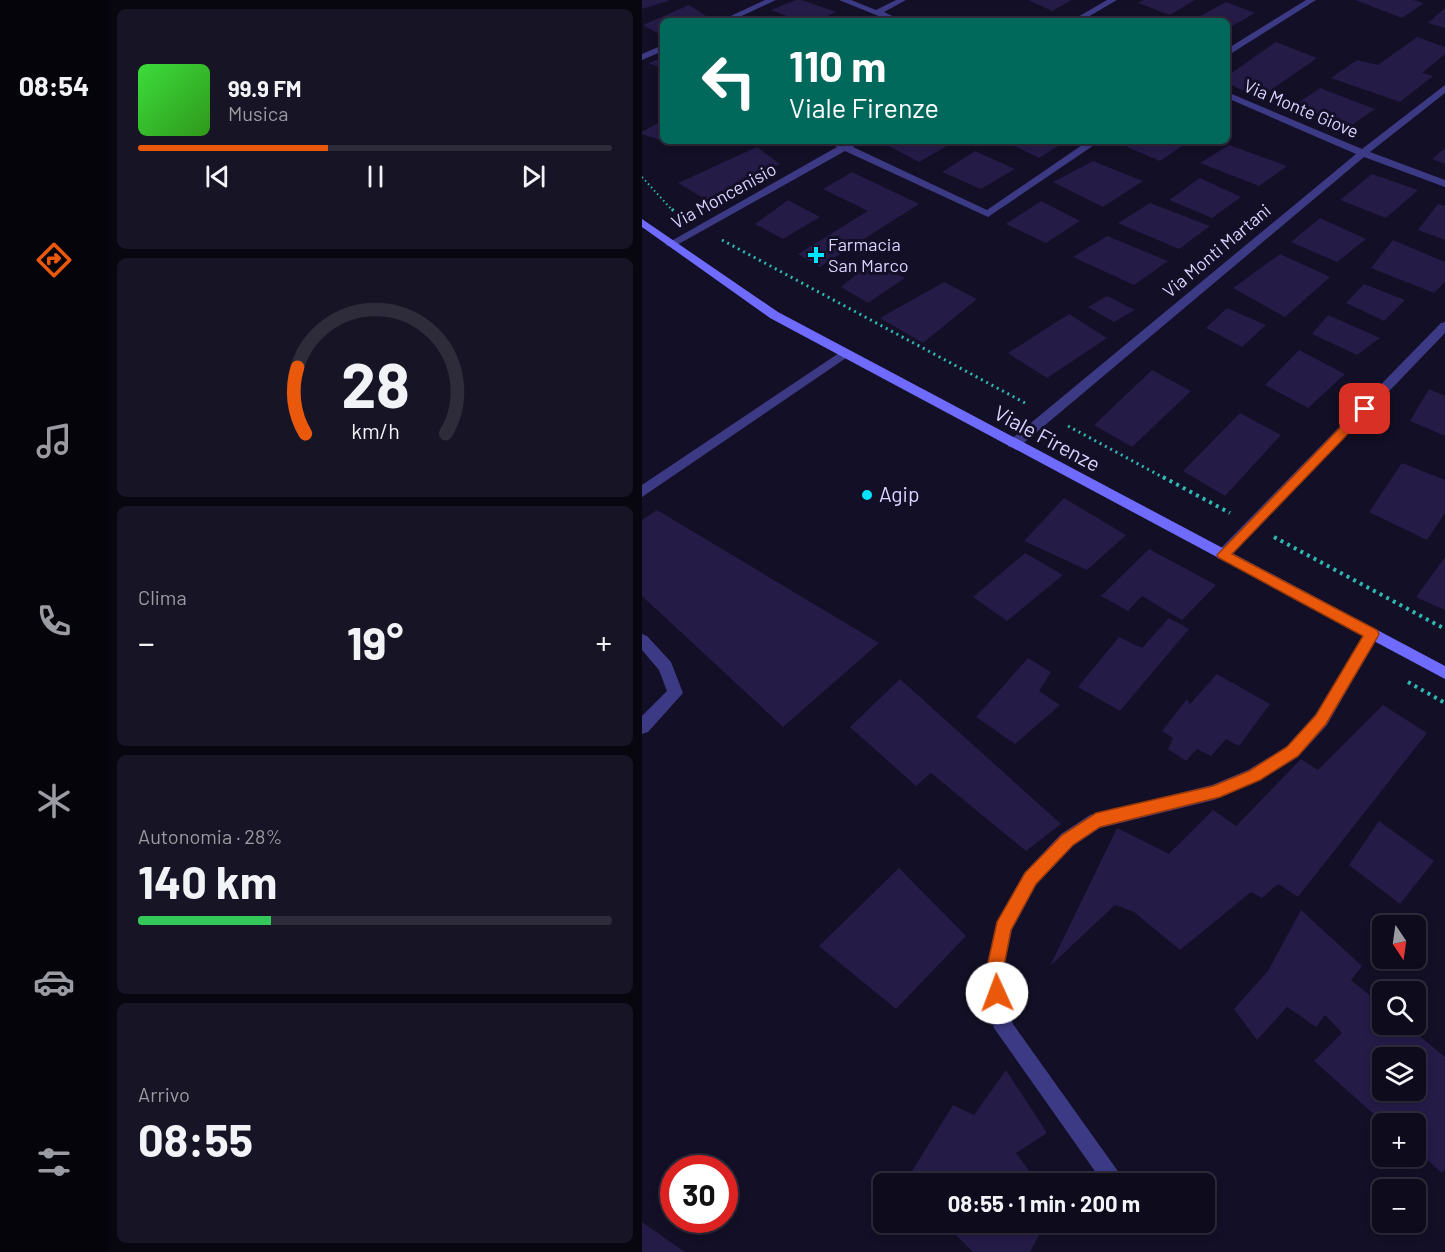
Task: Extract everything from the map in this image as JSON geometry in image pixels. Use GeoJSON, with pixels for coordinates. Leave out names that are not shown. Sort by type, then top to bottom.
{"type":"FeatureCollection","features":[{"type":"Feature","properties":{"kind":"main road","name":"Viale Firenze"},"geometry":{"type":"LineString","coordinates":[[642,222],[774,315],[1445,673]]}},
{"type":"Feature","properties":{"kind":"street"},"geometry":{"type":"LineString","coordinates":[[731,18],[771,0]]}},
{"type":"Feature","properties":{"kind":"street"},"geometry":{"type":"LineString","coordinates":[[843,0],[890,18]]}},
{"type":"Feature","properties":{"kind":"street"},"geometry":{"type":"LineString","coordinates":[[876,13],[902,0]]}},
{"type":"Feature","properties":{"kind":"street"},"geometry":{"type":"LineString","coordinates":[[1081,18],[1113,0]]}},
{"type":"Feature","properties":{"kind":"street","name":"Via Monte Giove"},"geometry":{"type":"LineString","coordinates":[[1230,51],[1311,0]]}},
{"type":"Feature","properties":{"kind":"street"},"geometry":{"type":"LineString","coordinates":[[642,57],[660,49]]}},
{"type":"Feature","properties":{"kind":"street","name":"Via Monti Martani"},"geometry":{"type":"LineString","coordinates":[[1014,444],[1363,153],[1445,88]]}},
{"type":"Feature","properties":{"kind":"street","name":"Via Monte Giove"},"geometry":{"type":"LineString","coordinates":[[1230,96],[1363,153],[1445,184]]}},
{"type":"Feature","properties":{"kind":"street"},"geometry":{"type":"LineString","coordinates":[[837,144],[988,214],[1091,144]]}},
{"type":"Feature","properties":{"kind":"street","name":"Via Moncenisio"},"geometry":{"type":"LineString","coordinates":[[671,244],[850,144]]}},
{"type":"Feature","properties":{"kind":"street"},"geometry":{"type":"LineString","coordinates":[[1223,555],[1445,326]]}},
{"type":"Feature","properties":{"kind":"street"},"geometry":{"type":"LineString","coordinates":[[642,492],[845,353]]}},
{"type":"Feature","properties":{"kind":"street"},"geometry":{"type":"LineString","coordinates":[[1108,1173],[1004,1028],[993,976],[1003,928],[1030,879],[1067,840],[1096,820],[1214,792],[1254,776],[1292,752],[1321,720],[1372,634]]}},
{"type":"Feature","properties":{"kind":"street"},"geometry":{"type":"LineString","coordinates":[[642,640],[666,667],[675,693],[642,727]]}},
{"type":"Feature","properties":{"kind":"building"},"geometry":{"type":"Polygon","coordinates":[[[642,0],[668,0],[668,1],[642,9],[642,0]]]}},
{"type":"Feature","properties":{"kind":"building"},"geometry":{"type":"Polygon","coordinates":[[[796,0],[802,0],[836,12],[823,18],[792,18],[771,10],[796,0]]]}},
{"type":"Feature","properties":{"kind":"building"},"geometry":{"type":"Polygon","coordinates":[[[1028,0],[1072,0],[1052,11],[1028,0]]]}},
{"type":"Feature","properties":{"kind":"building"},"geometry":{"type":"Polygon","coordinates":[[[1144,0],[1195,0],[1170,15],[1138,3],[1144,0]]]}},
{"type":"Feature","properties":{"kind":"building"},"geometry":{"type":"Polygon","coordinates":[[[1355,0],[1413,0],[1424,3],[1402,18],[1355,0]]]}},
{"type":"Feature","properties":{"kind":"building"},"geometry":{"type":"Polygon","coordinates":[[[1226,2],[1255,13],[1230,27],[1230,18],[1197,18],[1226,2]]]}},
{"type":"Feature","properties":{"kind":"building"},"geometry":{"type":"Polygon","coordinates":[[[689,5],[706,16],[660,18],[660,34],[643,25],[689,5]]]}},
{"type":"Feature","properties":{"kind":"building"},"geometry":{"type":"Polygon","coordinates":[[[1445,8],[1445,28],[1428,23],[1445,8]]]}},
{"type":"Feature","properties":{"kind":"building"},"geometry":{"type":"Polygon","coordinates":[[[1417,37],[1445,47],[1445,54],[1422,73],[1433,76],[1400,102],[1331,78],[1357,60],[1378,65],[1417,37]]]}},
{"type":"Feature","properties":{"kind":"building"},"geometry":{"type":"Polygon","coordinates":[[[1276,42],[1317,58],[1259,98],[1230,84],[1230,74],[1276,42]]]}},
{"type":"Feature","properties":{"kind":"building"},"geometry":{"type":"Polygon","coordinates":[[[660,58],[660,68],[649,63],[660,58]]]}},
{"type":"Feature","properties":{"kind":"building"},"geometry":{"type":"Polygon","coordinates":[[[1320,88],[1375,109],[1349,127],[1295,105],[1320,88]]]}},
{"type":"Feature","properties":{"kind":"building"},"geometry":{"type":"Polygon","coordinates":[[[660,122],[660,140],[642,134],[660,122]]]}},
{"type":"Feature","properties":{"kind":"building"},"geometry":{"type":"Polygon","coordinates":[[[885,144],[950,144],[919,162],[885,144]]]}},
{"type":"Feature","properties":{"kind":"building"},"geometry":{"type":"Polygon","coordinates":[[[1011,144],[1061,144],[1039,158],[1011,144]]]}},
{"type":"Feature","properties":{"kind":"building"},"geometry":{"type":"Polygon","coordinates":[[[1131,144],[1185,144],[1160,161],[1127,147],[1131,144]]]}},
{"type":"Feature","properties":{"kind":"building"},"geometry":{"type":"Polygon","coordinates":[[[1229,145],[1287,166],[1259,186],[1200,163],[1229,145]]]}},
{"type":"Feature","properties":{"kind":"building"},"geometry":{"type":"Polygon","coordinates":[[[757,147],[780,164],[708,201],[678,183],[757,147]]]}},
{"type":"Feature","properties":{"kind":"building"},"geometry":{"type":"Polygon","coordinates":[[[1445,148],[1445,164],[1432,159],[1445,148]]]}},
{"type":"Feature","properties":{"kind":"building"},"geometry":{"type":"Polygon","coordinates":[[[975,151],[1015,169],[981,189],[942,172],[975,151]]]}},
{"type":"Feature","properties":{"kind":"building"},"geometry":{"type":"Polygon","coordinates":[[[1093,161],[1143,181],[1103,207],[1053,182],[1093,161]]]}},
{"type":"Feature","properties":{"kind":"building"},"geometry":{"type":"Polygon","coordinates":[[[852,172],[919,204],[820,267],[798,254],[868,211],[823,189],[852,172]]]}},
{"type":"Feature","properties":{"kind":"building"},"geometry":{"type":"Polygon","coordinates":[[[1372,174],[1418,190],[1386,218],[1340,200],[1372,174]]]}},
{"type":"Feature","properties":{"kind":"building"},"geometry":{"type":"Polygon","coordinates":[[[1200,178],[1241,197],[1212,218],[1169,200],[1200,178]]]}},
{"type":"Feature","properties":{"kind":"building"},"geometry":{"type":"Polygon","coordinates":[[[788,200],[820,217],[783,239],[755,224],[788,200]]]}},
{"type":"Feature","properties":{"kind":"building"},"geometry":{"type":"Polygon","coordinates":[[[1041,201],[1080,221],[1046,243],[1006,224],[1041,201]]]}},
{"type":"Feature","properties":{"kind":"building"},"geometry":{"type":"Polygon","coordinates":[[[1150,203],[1210,226],[1179,249],[1118,223],[1150,203]]]}},
{"type":"Feature","properties":{"kind":"building"},"geometry":{"type":"Polygon","coordinates":[[[1438,204],[1445,206],[1445,240],[1418,230],[1438,204]]]}},
{"type":"Feature","properties":{"kind":"building"},"geometry":{"type":"Polygon","coordinates":[[[1320,218],[1366,239],[1337,262],[1291,242],[1320,218]]]}},
{"type":"Feature","properties":{"kind":"building"},"geometry":{"type":"Polygon","coordinates":[[[1107,236],[1168,261],[1134,285],[1073,257],[1107,236]]]}},
{"type":"Feature","properties":{"kind":"building"},"geometry":{"type":"Polygon","coordinates":[[[1393,240],[1445,262],[1445,282],[1434,293],[1371,268],[1393,240]]]}},
{"type":"Feature","properties":{"kind":"building"},"geometry":{"type":"Polygon","coordinates":[[[1280,254],[1330,277],[1285,317],[1233,288],[1280,254]]]}},
{"type":"Feature","properties":{"kind":"building"},"geometry":{"type":"Polygon","coordinates":[[[872,262],[905,278],[868,303],[841,287],[872,262]]]}},
{"type":"Feature","properties":{"kind":"building"},"geometry":{"type":"Polygon","coordinates":[[[944,282],[977,299],[923,343],[880,318],[944,282]]]}},
{"type":"Feature","properties":{"kind":"building"},"geometry":{"type":"Polygon","coordinates":[[[1364,284],[1405,300],[1384,321],[1346,303],[1364,284]]]}},
{"type":"Feature","properties":{"kind":"building"},"geometry":{"type":"Polygon","coordinates":[[[1107,296],[1135,310],[1114,322],[1088,307],[1107,296]]]}},
{"type":"Feature","properties":{"kind":"building"},"geometry":{"type":"Polygon","coordinates":[[[1227,308],[1266,325],[1242,347],[1206,328],[1227,308]]]}},
{"type":"Feature","properties":{"kind":"building"},"geometry":{"type":"Polygon","coordinates":[[[1069,314],[1107,338],[1047,378],[1008,353],[1069,314]]]}},
{"type":"Feature","properties":{"kind":"building"},"geometry":{"type":"Polygon","coordinates":[[[1328,315],[1380,338],[1357,355],[1312,334],[1328,315]]]}},
{"type":"Feature","properties":{"kind":"building"},"geometry":{"type":"Polygon","coordinates":[[[1299,350],[1345,374],[1308,408],[1265,385],[1299,350]]]}},
{"type":"Feature","properties":{"kind":"building"},"geometry":{"type":"Polygon","coordinates":[[[1152,370],[1191,391],[1132,447],[1094,425],[1152,370]]]}},
{"type":"Feature","properties":{"kind":"building"},"geometry":{"type":"Polygon","coordinates":[[[1429,389],[1445,396],[1445,436],[1410,421],[1429,389]]]}},
{"type":"Feature","properties":{"kind":"building"},"geometry":{"type":"Polygon","coordinates":[[[1240,413],[1281,435],[1225,496],[1183,471],[1240,413]]]}},
{"type":"Feature","properties":{"kind":"building"},"geometry":{"type":"Polygon","coordinates":[[[1402,463],[1445,480],[1445,513],[1427,540],[1369,512],[1402,463]]]}},
{"type":"Feature","properties":{"kind":"building"},"geometry":{"type":"Polygon","coordinates":[[[1064,498],[1126,535],[1087,570],[1024,541],[1064,498]]]}},
{"type":"Feature","properties":{"kind":"building"},"geometry":{"type":"Polygon","coordinates":[[[657,510],[879,643],[783,727],[642,596],[642,520],[657,510]]]}},
{"type":"Feature","properties":{"kind":"building"},"geometry":{"type":"Polygon","coordinates":[[[1149,549],[1216,585],[1182,620],[1142,596],[1128,611],[1101,596],[1149,549]]]}},
{"type":"Feature","properties":{"kind":"building"},"geometry":{"type":"Polygon","coordinates":[[[1025,553],[1063,575],[1007,621],[973,597],[1025,553]]]}},
{"type":"Feature","properties":{"kind":"building"},"geometry":{"type":"Polygon","coordinates":[[[1445,557],[1445,610],[1416,597],[1445,557]]]}},
{"type":"Feature","properties":{"kind":"building"},"geometry":{"type":"Polygon","coordinates":[[[1169,618],[1189,629],[1120,711],[1078,687],[1119,637],[1142,648],[1169,618]]]}},
{"type":"Feature","properties":{"kind":"building"},"geometry":{"type":"Polygon","coordinates":[[[1028,658],[1051,672],[1039,691],[1060,705],[1015,744],[976,717],[1028,658]]]}},
{"type":"Feature","properties":{"kind":"building"},"geometry":{"type":"Polygon","coordinates":[[[1217,674],[1270,704],[1239,746],[1226,739],[1211,756],[1197,749],[1186,761],[1168,749],[1173,738],[1162,731],[1187,699],[1190,704],[1217,674]]]}},
{"type":"Feature","properties":{"kind":"building"},"geometry":{"type":"Polygon","coordinates":[[[900,679],[1061,824],[1026,851],[931,773],[916,786],[850,727],[900,679]]]}},
{"type":"Feature","properties":{"kind":"building"},"geometry":{"type":"Polygon","coordinates":[[[1383,705],[1427,733],[1298,897],[1278,884],[1262,898],[1251,892],[1180,950],[1134,912],[1115,905],[1050,966],[1117,828],[1169,854],[1213,810],[1236,826],[1301,759],[1318,770],[1383,705]]]}},
{"type":"Feature","properties":{"kind":"building"},"geometry":{"type":"Polygon","coordinates":[[[1379,821],[1434,861],[1400,904],[1349,865],[1379,821]]]}},
{"type":"Feature","properties":{"kind":"building"},"geometry":{"type":"Polygon","coordinates":[[[899,868],[966,936],[896,1009],[819,946],[899,868]]]}},
{"type":"Feature","properties":{"kind":"building"},"geometry":{"type":"Polygon","coordinates":[[[1301,910],[1362,966],[1351,980],[1372,997],[1372,1035],[1418,1035],[1445,1057],[1445,1169],[1442,1173],[1426,1159],[1426,1113],[1373,1113],[1314,1061],[1342,1033],[1325,1015],[1316,1027],[1287,1007],[1257,1040],[1234,1009],[1268,971],[1301,910]]]}},
{"type":"Feature","properties":{"kind":"building"},"geometry":{"type":"Polygon","coordinates":[[[1006,1070],[1047,1133],[1016,1153],[1031,1173],[911,1173],[953,1105],[974,1115],[1006,1070]]]}},
{"type":"Feature","properties":{"kind":"building"},"geometry":{"type":"Polygon","coordinates":[[[642,1222],[685,1252],[642,1252],[642,1222]]]}},
{"type":"Feature","properties":{"kind":"building"},"geometry":{"type":"Polygon","coordinates":[[[954,1233],[1040,1233],[1030,1252],[973,1252],[954,1233]]]}},
{"type":"Feature","properties":{"kind":"place","name":"Farmacia San Marco"},"geometry":{"type":"Point","coordinates":[816,255]}},
{"type":"Feature","properties":{"kind":"place","name":"Agip"},"geometry":{"type":"Point","coordinates":[867,495]}},
{"type":"Feature","properties":{"kind":"route"},"geometry":{"type":"LineString","coordinates":[[997,993],[993,976],[1003,928],[1030,879],[1067,840],[1096,820],[1214,792],[1254,776],[1292,752],[1321,720],[1372,634],[1223,555],[1365,409]]}}]}
